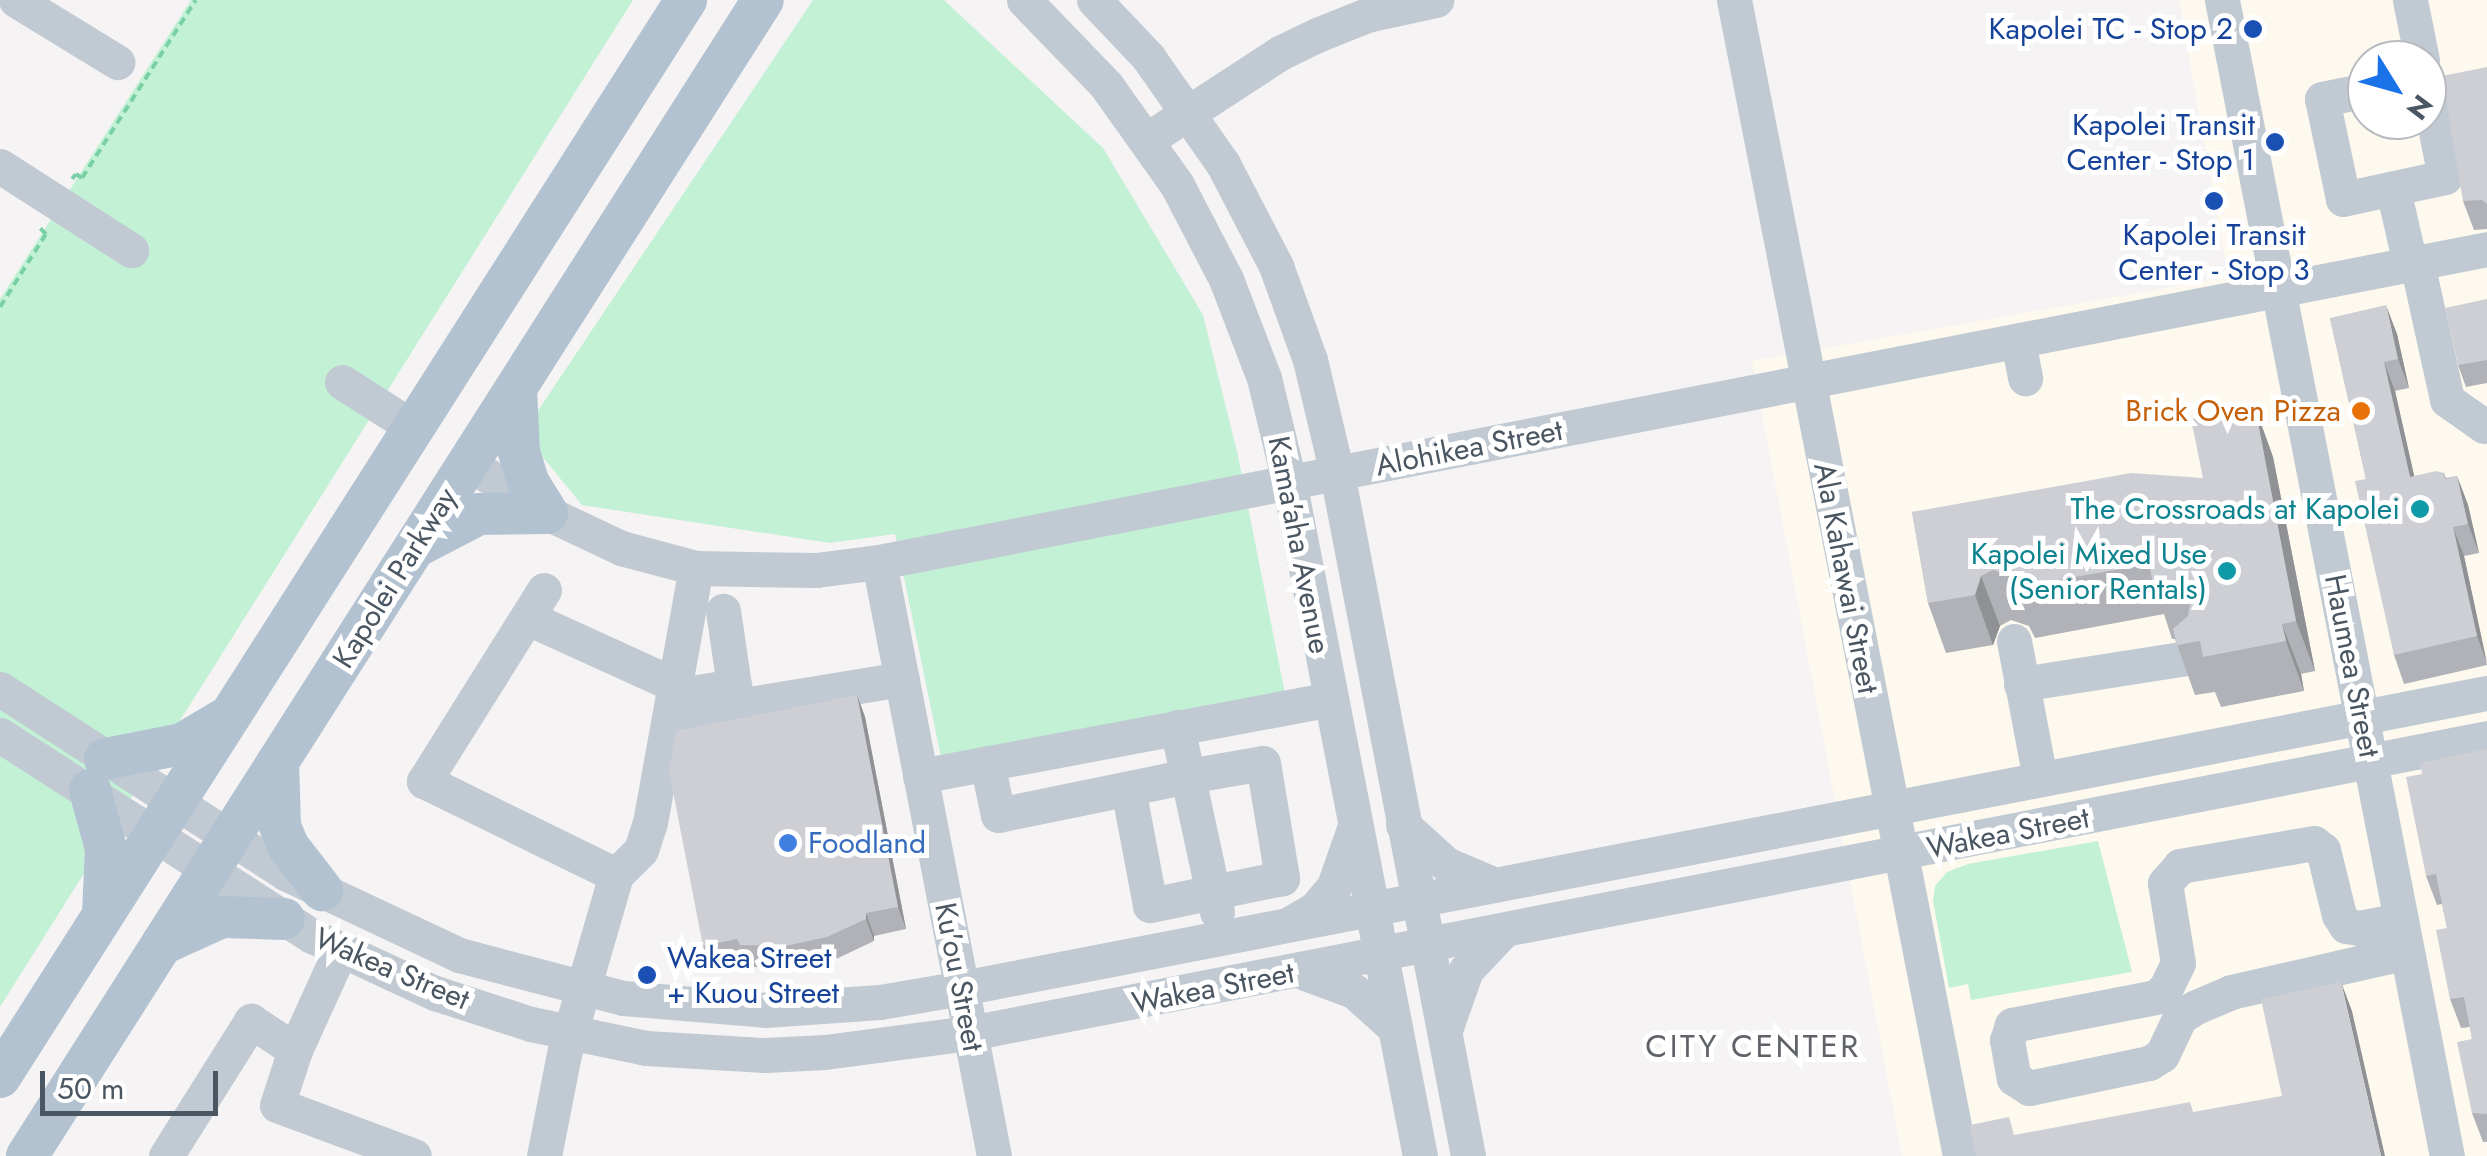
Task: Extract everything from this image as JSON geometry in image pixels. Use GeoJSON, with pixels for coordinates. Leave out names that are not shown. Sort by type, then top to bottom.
{"type":"FeatureCollection","features":[{"type":"Feature","properties":{"kind":"main road"},"geometry":{"type":"LineString","coordinates":[[0,1077],[686,0]]}},
{"type":"Feature","properties":{"kind":"main road","name":"Kapolei Parkway"},"geometry":{"type":"LineString","coordinates":[[27,1156],[763,0]]}},
{"type":"Feature","properties":{"kind":"main road"},"geometry":{"type":"LineString","coordinates":[[516,389],[518,452],[528,482],[547,513]]}},
{"type":"Feature","properties":{"kind":"main road"},"geometry":{"type":"LineString","coordinates":[[414,428],[468,462]]}},
{"type":"Feature","properties":{"kind":"main road"},"geometry":{"type":"LineString","coordinates":[[414,548],[479,514],[547,513]]}},
{"type":"Feature","properties":{"kind":"main road"},"geometry":{"type":"LineString","coordinates":[[102,916],[106,848],[93,772],[182,744],[230,715]]}},
{"type":"Feature","properties":{"kind":"main road"},"geometry":{"type":"LineString","coordinates":[[278,762],[280,826],[288,846],[322,890]]}},
{"type":"Feature","properties":{"kind":"main road"},"geometry":{"type":"LineString","coordinates":[[162,944],[222,918],[259,915],[284,919]]}},
{"type":"Feature","properties":{"kind":"street","name":"Kama'aha Avenue"},"geometry":{"type":"LineString","coordinates":[[1024,0],[1094,71],[1148,139],[1226,279],[1264,378],[1289,482],[1420,1156]]}},
{"type":"Feature","properties":{"kind":"street","name":"Kama'aha Avenue"},"geometry":{"type":"LineString","coordinates":[[1094,0],[1148,57],[1190,111],[1250,211],[1281,280],[1323,405],[1468,1156]]}},
{"type":"Feature","properties":{"kind":"street"},"geometry":{"type":"LineString","coordinates":[[1148,139],[1280,53],[1366,7],[1436,0]]}},
{"type":"Feature","properties":{"kind":"street","name":"Ala Kahawai Street"},"geometry":{"type":"LineString","coordinates":[[1734,0],[1960,1156]]}},
{"type":"Feature","properties":{"kind":"street","name":"Haumea Street"},"geometry":{"type":"LineString","coordinates":[[2222,0],[2447,1156]]}},
{"type":"Feature","properties":{"kind":"street"},"geometry":{"type":"LineString","coordinates":[[2410,0],[2418,40]]}},
{"type":"Feature","properties":{"kind":"street"},"geometry":{"type":"LineString","coordinates":[[25,2],[118,62]]}},
{"type":"Feature","properties":{"kind":"street"},"geometry":{"type":"LineString","coordinates":[[2347,94],[2322,98],[2343,199],[2445,177],[2438,140]]}},
{"type":"Feature","properties":{"kind":"street"},"geometry":{"type":"LineString","coordinates":[[0,166],[130,250]]}},
{"type":"Feature","properties":{"kind":"street"},"geometry":{"type":"LineString","coordinates":[[2394,189],[2413,263],[2441,305],[2447,400],[2486,430]]}},
{"type":"Feature","properties":{"kind":"street","name":"Alohikea Street"},"geometry":{"type":"LineString","coordinates":[[468,462],[547,513],[621,548],[696,568],[774,572],[879,562],[2487,249]]}},
{"type":"Feature","properties":{"kind":"street"},"geometry":{"type":"LineString","coordinates":[[2008,343],[2015,380]]}},
{"type":"Feature","properties":{"kind":"street"},"geometry":{"type":"LineString","coordinates":[[342,382],[414,428]]}},
{"type":"Feature","properties":{"kind":"street","name":"Ku'ou Street"},"geometry":{"type":"LineString","coordinates":[[879,562],[994,1156]]}},
{"type":"Feature","properties":{"kind":"street"},"geometry":{"type":"LineString","coordinates":[[544,1156],[570,1034],[616,874],[642,850],[696,568]]}},
{"type":"Feature","properties":{"kind":"street"},"geometry":{"type":"LineString","coordinates":[[616,874],[424,782],[536,604],[673,698],[902,679]]}},
{"type":"Feature","properties":{"kind":"street"},"geometry":{"type":"LineString","coordinates":[[673,698],[734,686],[722,611]]}},
{"type":"Feature","properties":{"kind":"street"},"geometry":{"type":"LineString","coordinates":[[2014,641],[2040,779]]}},
{"type":"Feature","properties":{"kind":"street"},"geometry":{"type":"LineString","coordinates":[[2021,684],[2188,658]]}},
{"type":"Feature","properties":{"kind":"street","name":"Wakea Street"},"geometry":{"type":"LineString","coordinates":[[0,689],[93,772],[220,854],[284,919],[340,950],[435,992],[570,1034],[646,1048],[765,1054],[825,1052],[970,1034],[2487,738]]}},
{"type":"Feature","properties":{"kind":"street","name":"Wakea Street"},"geometry":{"type":"LineString","coordinates":[[220,854],[322,890],[459,955],[582,991],[765,1010],[880,1002],[1282,928],[2487,693]]}},
{"type":"Feature","properties":{"kind":"street"},"geometry":{"type":"LineString","coordinates":[[920,776],[1330,699]]}},
{"type":"Feature","properties":{"kind":"street"},"geometry":{"type":"LineString","coordinates":[[1178,728],[1224,939]]}},
{"type":"Feature","properties":{"kind":"street","name":"Wakea Street"},"geometry":{"type":"LineString","coordinates":[[0,734],[93,772]]}},
{"type":"Feature","properties":{"kind":"street"},"geometry":{"type":"LineString","coordinates":[[987,763],[998,815],[1188,776],[1263,763],[1282,878],[1150,905],[1128,789]]}},
{"type":"Feature","properties":{"kind":"street"},"geometry":{"type":"LineString","coordinates":[[1282,928],[1315,909],[1334,886],[1356,824]]}},
{"type":"Feature","properties":{"kind":"street"},"geometry":{"type":"LineString","coordinates":[[1403,824],[1446,864],[1495,885]]}},
{"type":"Feature","properties":{"kind":"street"},"geometry":{"type":"LineString","coordinates":[[2314,843],[2323,850],[2339,915],[2346,926],[2404,936],[2196,1007],[2180,1017],[2162,1055],[2149,1063],[2029,1088],[2014,1078],[2007,1040],[2012,1025],[2156,996],[2166,988],[2178,963],[2165,882],[2168,874],[2180,866],[2314,843]]}},
{"type":"Feature","properties":{"kind":"street"},"geometry":{"type":"LineString","coordinates":[[1444,1033],[1452,999],[1466,970],[1502,932]]}},
{"type":"Feature","properties":{"kind":"street"},"geometry":{"type":"LineString","coordinates":[[340,950],[295,1050],[277,1105],[414,1156]]}},
{"type":"Feature","properties":{"kind":"street"},"geometry":{"type":"LineString","coordinates":[[1300,972],[1330,978],[1354,991],[1395,1028]]}},
{"type":"Feature","properties":{"kind":"street"},"geometry":{"type":"LineString","coordinates":[[166,1156],[251,1021],[295,1050]]}},
{"type":"Feature","properties":{"kind":"path"},"geometry":{"type":"LineString","coordinates":[[69,184],[76,174],[82,178],[196,0]]}},
{"type":"Feature","properties":{"kind":"path"},"geometry":{"type":"LineString","coordinates":[[0,306],[46,234],[40,230],[46,220]]}},
{"type":"Feature","properties":{"kind":"shaded area"},"geometry":{"type":"Polygon","coordinates":[[[2179,0],[2487,0],[2487,1156],[1902,1156],[1752,361],[2228,277],[2179,0]]]}},
{"type":"Feature","properties":{"kind":"green space"},"geometry":{"type":"Polygon","coordinates":[[[191,0],[633,0],[0,1007],[0,299],[191,0]]]}},
{"type":"Feature","properties":{"kind":"green space"},"geometry":{"type":"Polygon","coordinates":[[[813,0],[944,0],[1103,148],[1203,315],[1238,456],[1286,699],[946,781],[895,534],[830,543],[582,505],[523,433],[813,0]]]}},
{"type":"Feature","properties":{"kind":"green space"},"geometry":{"type":"Polygon","coordinates":[[[2098,841],[2132,972],[1971,1000],[1968,984],[1949,988],[1933,901],[1935,886],[1947,872],[1968,864],[2098,841]]]}},
{"type":"Feature","properties":{"kind":"building"},"geometry":{"type":"Polygon","coordinates":[[[2487,67],[2487,204],[2482,200],[2463,201],[2447,106],[2447,75],[2487,67]]]}},
{"type":"Feature","properties":{"kind":"building"},"geometry":{"type":"Polygon","coordinates":[[[2487,299],[2487,360],[2458,365],[2445,308],[2487,299]]]}},
{"type":"Feature","properties":{"kind":"building","name":"The Crossroads at Kapolei"},"geometry":{"type":"Polygon","coordinates":[[[2386,305],[2398,359],[2384,362],[2410,477],[2436,471],[2444,473],[2445,479],[2457,476],[2468,524],[2453,527],[2477,636],[2394,655],[2355,481],[2366,479],[2330,318],[2386,305]]]}},
{"type":"Feature","properties":{"kind":"building"},"geometry":{"type":"Polygon","coordinates":[[[2255,407],[2296,621],[2282,624],[2286,641],[2203,657],[2200,641],[2177,645],[2173,629],[2188,616],[2190,604],[2177,589],[2154,589],[2149,564],[2017,587],[2011,576],[1993,570],[1981,576],[1975,595],[1928,603],[1912,512],[2131,473],[2203,478],[2191,419],[2255,407]]]}},
{"type":"Feature","properties":{"kind":"building","name":"Foodland"},"geometry":{"type":"Polygon","coordinates":[[[857,695],[898,907],[866,913],[866,919],[827,937],[785,946],[740,945],[737,939],[703,946],[669,771],[676,731],[857,695]]]}},
{"type":"Feature","properties":{"kind":"building"},"geometry":{"type":"Polygon","coordinates":[[[2487,749],[2487,1114],[2472,1113],[2457,1042],[2472,1039],[2464,997],[2450,999],[2436,930],[2447,928],[2436,874],[2426,876],[2406,777],[2422,774],[2420,763],[2487,749]]]}},
{"type":"Feature","properties":{"kind":"building"},"geometry":{"type":"Polygon","coordinates":[[[2341,982],[2381,1156],[1976,1156],[1970,1125],[2009,1117],[2014,1135],[2190,1102],[2193,1112],[2282,1096],[2261,999],[2341,982]]]}},
{"type":"Feature","properties":{"kind":"place","name":"Kapolei TC - Stop 2"},"geometry":{"type":"Point","coordinates":[2253,29]}},
{"type":"Feature","properties":{"kind":"place","name":"Kapolei Transit Center - Stop 1"},"geometry":{"type":"Point","coordinates":[2275,142]}},
{"type":"Feature","properties":{"kind":"place","name":"Kapolei Transit Center - Stop 3"},"geometry":{"type":"Point","coordinates":[2214,201]}},
{"type":"Feature","properties":{"kind":"place","name":"Brick Oven Pizza"},"geometry":{"type":"Point","coordinates":[2361,411]}},
{"type":"Feature","properties":{"kind":"place","name":"The Crossroads at Kapolei"},"geometry":{"type":"Point","coordinates":[2420,509]}},
{"type":"Feature","properties":{"kind":"place","name":"Kapolei Mixed Use (Senior Rentals)"},"geometry":{"type":"Point","coordinates":[2227,571]}},
{"type":"Feature","properties":{"kind":"place","name":"Foodland"},"geometry":{"type":"Point","coordinates":[788,843]}},
{"type":"Feature","properties":{"kind":"place","name":"Wakea Street + Kuou Street"},"geometry":{"type":"Point","coordinates":[647,975]}},
{"type":"Feature","properties":{"kind":"district","name":"CITY CENTER"},"geometry":{"type":"Point","coordinates":[1753,1046]}}]}
